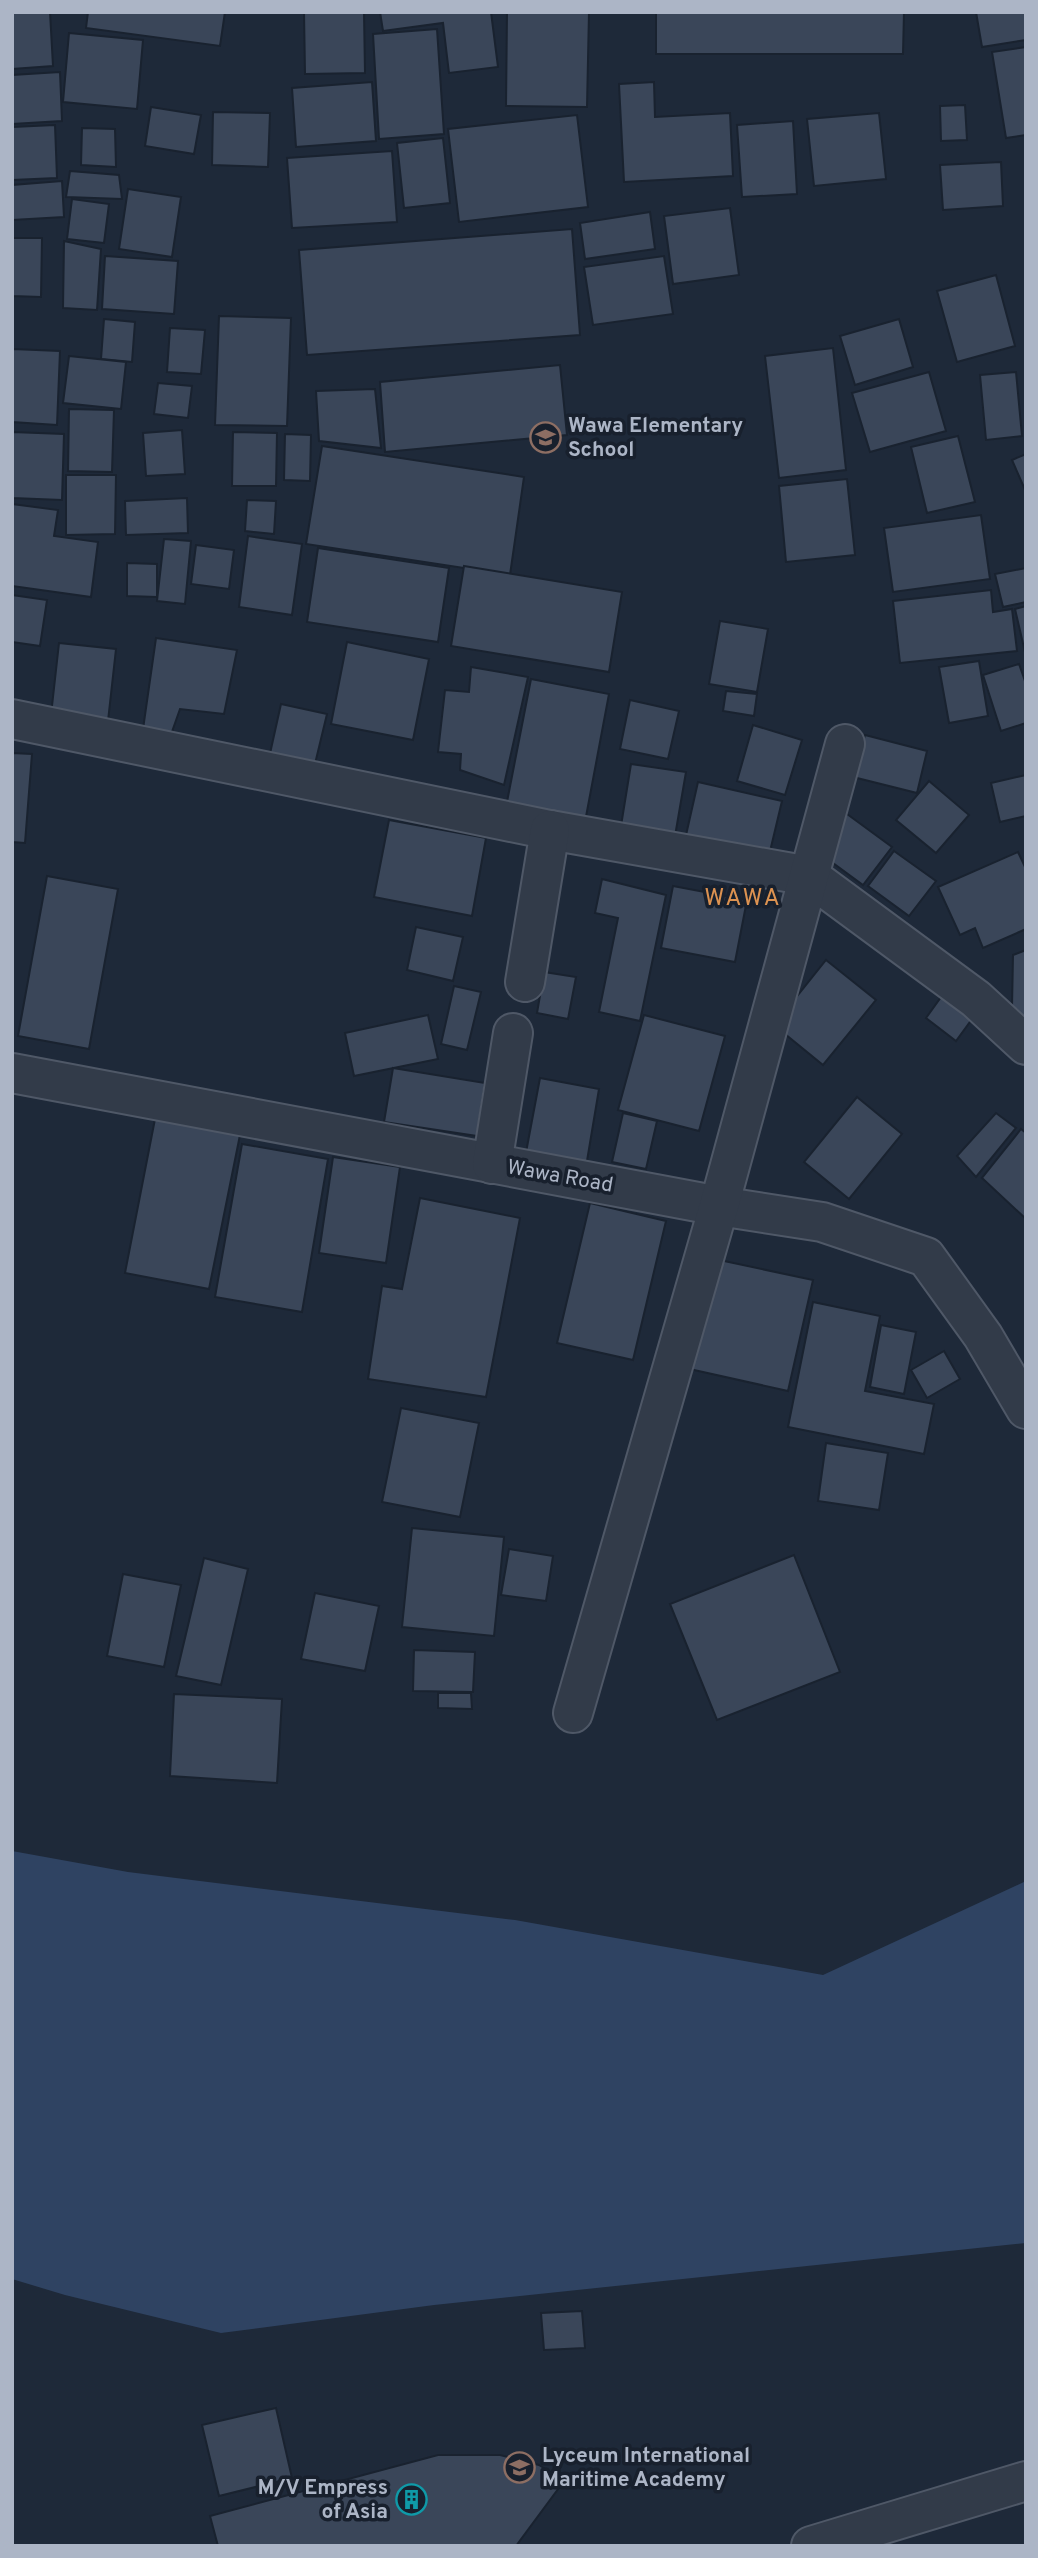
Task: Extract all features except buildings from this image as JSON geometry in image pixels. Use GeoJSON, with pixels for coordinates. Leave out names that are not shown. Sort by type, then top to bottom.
{"type":"FeatureCollection","features":[{"type":"Feature","properties":{"kind":"street"},"geometry":{"type":"LineString","coordinates":[[12,719],[550,830],[809,876],[976,999],[1026,1045]]}},
{"type":"Feature","properties":{"kind":"street"},"geometry":{"type":"LineString","coordinates":[[573,1713],[719,1206],[845,744]]}},
{"type":"Feature","properties":{"kind":"street"},"geometry":{"type":"LineString","coordinates":[[525,982],[550,830]]}},
{"type":"Feature","properties":{"kind":"street"},"geometry":{"type":"LineString","coordinates":[[492,1164],[513,1033]]}},
{"type":"Feature","properties":{"kind":"street","name":"Wawa Road"},"geometry":{"type":"LineString","coordinates":[[12,1073],[719,1206],[822,1222],[926,1257],[983,1336],[1026,1409]]}},
{"type":"Feature","properties":{"kind":"street"},"geometry":{"type":"LineString","coordinates":[[811,2546],[1026,2481]]}},
{"type":"Feature","properties":{"kind":"water"},"geometry":{"type":"Polygon","coordinates":[[[12,1851],[128,1872],[515,1920],[823,1975],[1026,1881],[1026,2243],[434,2305],[221,2333],[65,2295],[12,2279],[12,1851]]]}},
{"type":"Feature","properties":{"kind":"place","name":"Wawa Elementary School"},"geometry":{"type":"Point","coordinates":[545,438]}},
{"type":"Feature","properties":{"kind":"place","name":"Lyceum International Maritime Academy"},"geometry":{"type":"Point","coordinates":[519,2468]}},
{"type":"Feature","properties":{"kind":"place","name":"M/V Empress of Asia"},"geometry":{"type":"Point","coordinates":[411,2500]}},
{"type":"Feature","properties":{"kind":"district","name":"WAWA"},"geometry":{"type":"Point","coordinates":[743,899]}}]}
